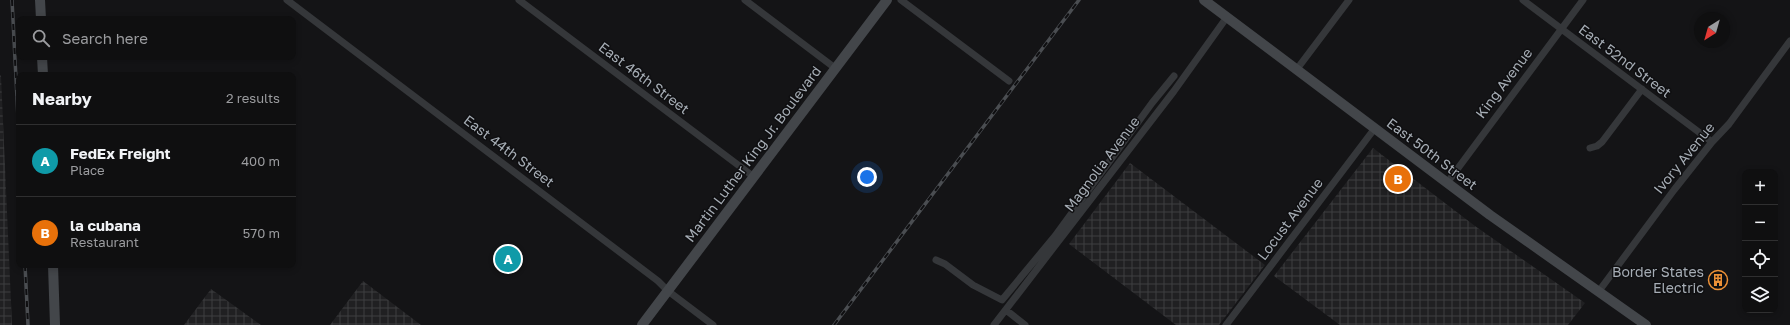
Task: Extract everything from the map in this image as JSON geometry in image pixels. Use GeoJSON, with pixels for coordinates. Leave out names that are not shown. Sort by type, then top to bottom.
{"type":"FeatureCollection","features":[{"type":"Feature","properties":{"kind":"main road"},"geometry":{"type":"LineString","coordinates":[[40,0],[41,16]]}},
{"type":"Feature","properties":{"kind":"main road","name":"Martin Luther King Jr. Boulevard"},"geometry":{"type":"LineString","coordinates":[[642,325],[887,0]]}},
{"type":"Feature","properties":{"kind":"main road","name":"East 50th Street"},"geometry":{"type":"LineString","coordinates":[[1204,0],[1447,183],[1646,325]]}},
{"type":"Feature","properties":{"kind":"main road"},"geometry":{"type":"LineString","coordinates":[[42,60],[43,72]]}},
{"type":"Feature","properties":{"kind":"main road"},"geometry":{"type":"LineString","coordinates":[[53,268],[55,325]]}},
{"type":"Feature","properties":{"kind":"street","name":"East 44th Street"},"geometry":{"type":"LineString","coordinates":[[287,0],[658,281],[668,291],[713,325]]}},
{"type":"Feature","properties":{"kind":"street","name":"East 46th Street"},"geometry":{"type":"LineString","coordinates":[[519,0],[754,177]]}},
{"type":"Feature","properties":{"kind":"street"},"geometry":{"type":"LineString","coordinates":[[745,0],[835,68]]}},
{"type":"Feature","properties":{"kind":"street"},"geometry":{"type":"LineString","coordinates":[[901,0],[1009,81]]}},
{"type":"Feature","properties":{"kind":"street"},"geometry":{"type":"LineString","coordinates":[[1297,69],[1349,0]]}},
{"type":"Feature","properties":{"kind":"street","name":"East 52nd Street"},"geometry":{"type":"LineString","coordinates":[[1523,0],[1712,142]]}},
{"type":"Feature","properties":{"kind":"street","name":"King Avenue"},"geometry":{"type":"LineString","coordinates":[[1447,183],[1583,0]]}},
{"type":"Feature","properties":{"kind":"street","name":"Magnolia Avenue"},"geometry":{"type":"LineString","coordinates":[[994,325],[1174,91],[1227,17]]}},
{"type":"Feature","properties":{"kind":"street","name":"Ivory Avenue"},"geometry":{"type":"LineString","coordinates":[[1599,291],[1712,142],[1729,124],[1790,41]]}},
{"type":"Feature","properties":{"kind":"street"},"geometry":{"type":"LineString","coordinates":[[936,260],[945,264],[973,285],[1002,300],[1054,236],[1152,103],[1174,76]]}},
{"type":"Feature","properties":{"kind":"street"},"geometry":{"type":"LineString","coordinates":[[1590,148],[1597,146],[1602,142],[1642,89]]}},
{"type":"Feature","properties":{"kind":"street","name":"Locust Avenue"},"geometry":{"type":"LineString","coordinates":[[1226,325],[1375,128]]}},
{"type":"Feature","properties":{"kind":"street"},"geometry":{"type":"LineString","coordinates":[[1006,310],[1026,325]]}},
{"type":"Feature","properties":{"kind":"shaded area"},"geometry":{"type":"Polygon","coordinates":[[[0,75],[1,76],[12,325],[0,325],[0,75]]]}},
{"type":"Feature","properties":{"kind":"shaded area"},"geometry":{"type":"Polygon","coordinates":[[[1373,148],[1475,226],[1585,303],[1568,325],[1340,325],[1274,276],[1373,148]]]}},
{"type":"Feature","properties":{"kind":"shaded area"},"geometry":{"type":"Polygon","coordinates":[[[1130,163],[1265,265],[1219,325],[1176,325],[1069,244],[1130,163]]]}},
{"type":"Feature","properties":{"kind":"shaded area"},"geometry":{"type":"Polygon","coordinates":[[[363,281],[421,325],[330,325],[363,281]]]}},
{"type":"Feature","properties":{"kind":"shaded area"},"geometry":{"type":"Polygon","coordinates":[[[211,289],[261,325],[184,325],[211,289]]]}},
{"type":"Feature","properties":{"kind":"railway"},"geometry":{"type":"LineString","coordinates":[[12,0],[16,79]]}},
{"type":"Feature","properties":{"kind":"railway"},"geometry":{"type":"LineString","coordinates":[[834,325],[1079,0]]}},
{"type":"Feature","properties":{"kind":"railway"},"geometry":{"type":"LineString","coordinates":[[25,268],[28,325]]}},
{"type":"Feature","properties":{"kind":"place","name":"la cubana"},"geometry":{"type":"Point","coordinates":[1398,179]}},
{"type":"Feature","properties":{"kind":"place","name":"FedEx Freight"},"geometry":{"type":"Point","coordinates":[508,259]}},
{"type":"Feature","properties":{"kind":"place","name":"Border States Electric"},"geometry":{"type":"Point","coordinates":[1718,280]}}]}
